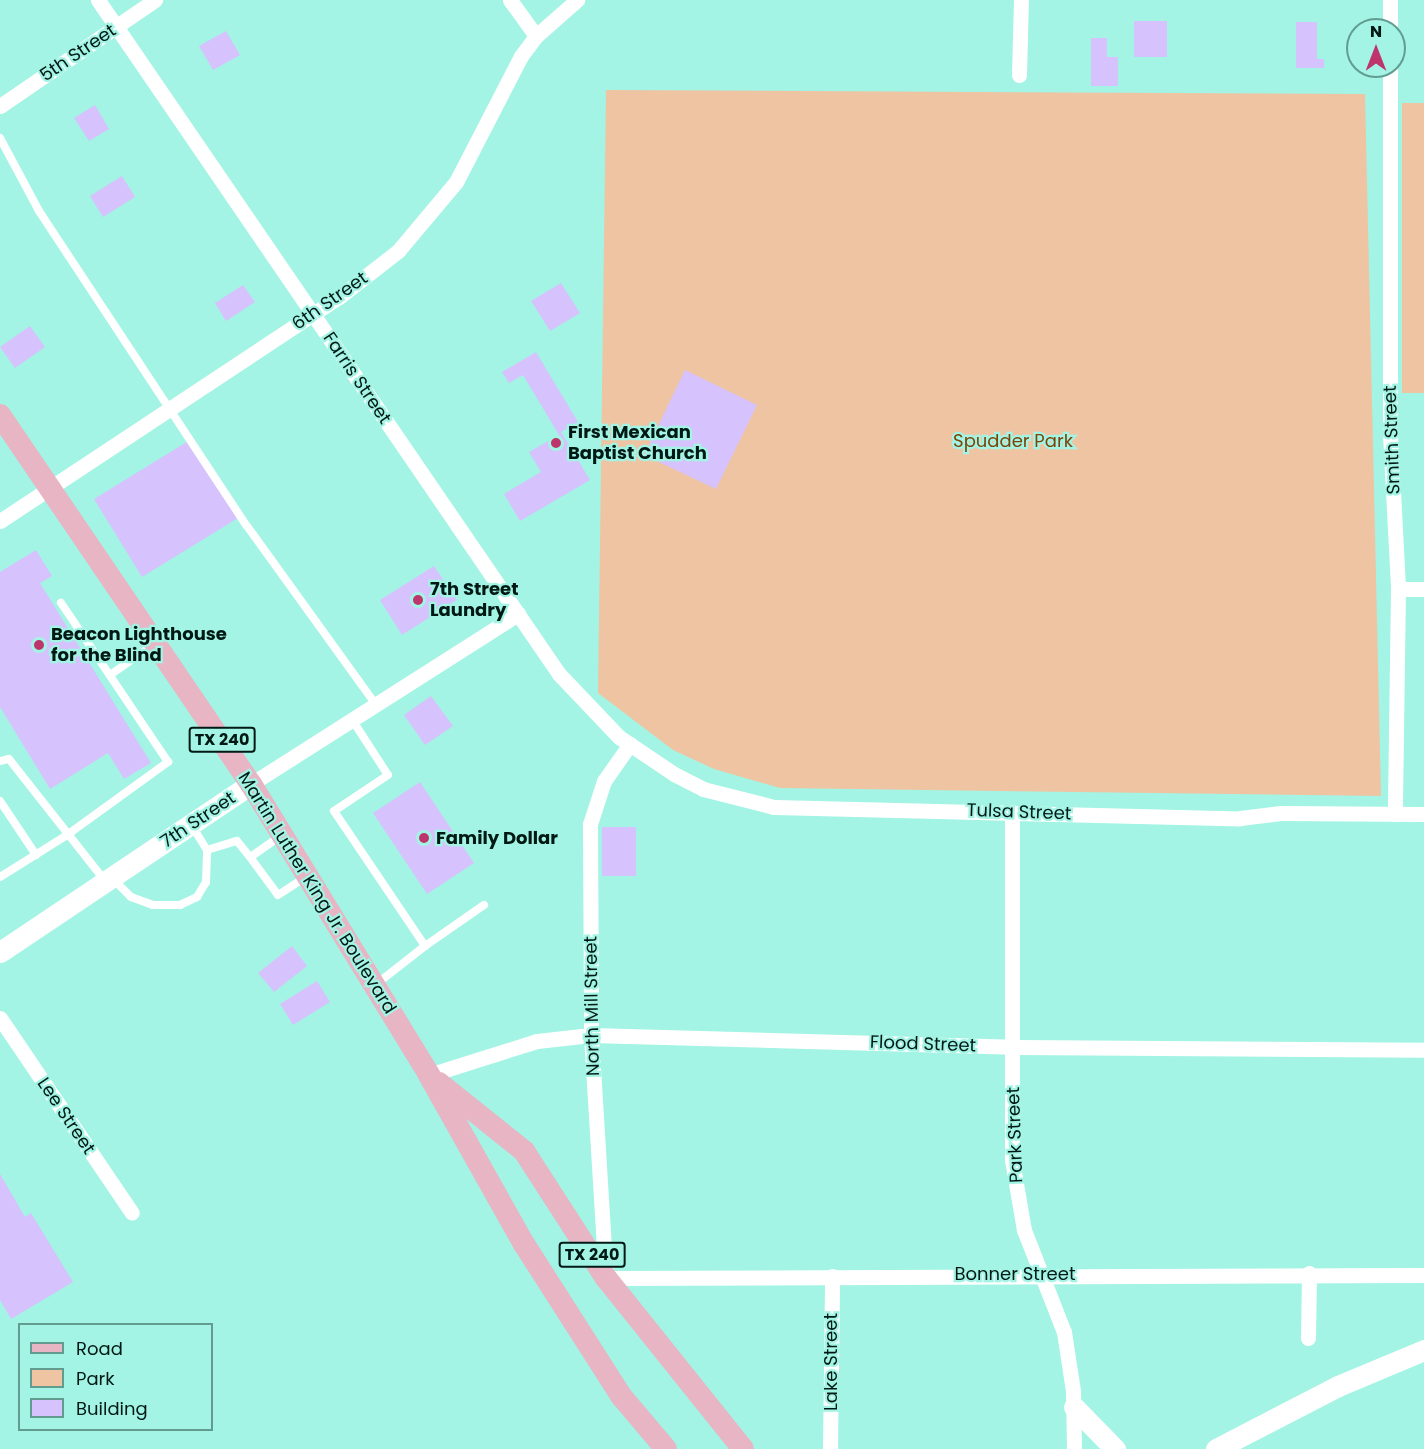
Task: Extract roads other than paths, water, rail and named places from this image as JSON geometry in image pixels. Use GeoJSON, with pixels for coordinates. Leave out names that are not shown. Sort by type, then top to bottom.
{"type":"FeatureCollection","features":[{"type":"Feature","properties":{"kind":"main road","name":"Martin Luther King Jr. Boulevard"},"geometry":{"type":"LineString","coordinates":[[0,415],[251,784],[429,1075],[524,1244],[622,1397],[666,1449]]}},
{"type":"Feature","properties":{"kind":"main road","name":"Martin Luther King Jr. Boulevard"},"geometry":{"type":"LineString","coordinates":[[429,1075],[524,1151],[606,1278],[743,1449]]}},
{"type":"Feature","properties":{"kind":"street","name":"Farris Street"},"geometry":{"type":"LineString","coordinates":[[98,0],[578,700],[630,744]]}},
{"type":"Feature","properties":{"kind":"street","name":"5th Street"},"geometry":{"type":"LineString","coordinates":[[0,106],[155,0]]}},
{"type":"Feature","properties":{"kind":"street"},"geometry":{"type":"LineString","coordinates":[[510,0],[536,36]]}},
{"type":"Feature","properties":{"kind":"street","name":"6th Street"},"geometry":{"type":"LineString","coordinates":[[0,521],[313,313],[398,251],[440,205],[536,36],[577,0]]}},
{"type":"Feature","properties":{"kind":"street"},"geometry":{"type":"LineString","coordinates":[[1019,75],[1021,0]]}},
{"type":"Feature","properties":{"kind":"street"},"geometry":{"type":"LineString","coordinates":[[1390,0],[1390,18]]}},
{"type":"Feature","properties":{"kind":"street","name":"Smith Street"},"geometry":{"type":"LineString","coordinates":[[1390,78],[1390,434],[1398,589],[1395,814]]}},
{"type":"Feature","properties":{"kind":"street"},"geometry":{"type":"LineString","coordinates":[[1398,589],[1424,589]]}},
{"type":"Feature","properties":{"kind":"street","name":"7th Street"},"geometry":{"type":"LineString","coordinates":[[0,952],[251,784],[377,706],[518,614]]}},
{"type":"Feature","properties":{"kind":"street","name":"Tulsa Street"},"geometry":{"type":"LineString","coordinates":[[630,744],[703,789],[774,807],[1240,818],[1281,813],[1424,814]]}},
{"type":"Feature","properties":{"kind":"street","name":"North Mill Street"},"geometry":{"type":"LineString","coordinates":[[606,1278],[591,1035],[590,824],[604,781],[630,744]]}},
{"type":"Feature","properties":{"kind":"street","name":"Park Street"},"geometry":{"type":"LineString","coordinates":[[1012,812],[1015,1181],[1038,1274],[1064,1332],[1074,1407],[1074,1449]]}},
{"type":"Feature","properties":{"kind":"street","name":"Lee Street"},"geometry":{"type":"LineString","coordinates":[[0,1018],[132,1213]]}},
{"type":"Feature","properties":{"kind":"street","name":"Flood Street"},"geometry":{"type":"LineString","coordinates":[[429,1075],[537,1041],[591,1035],[1013,1047],[1424,1050]]}},
{"type":"Feature","properties":{"kind":"street"},"geometry":{"type":"LineString","coordinates":[[1308,1338],[1309,1273]]}},
{"type":"Feature","properties":{"kind":"street","name":"Bonner Street"},"geometry":{"type":"LineString","coordinates":[[606,1278],[1309,1273],[1424,1275]]}},
{"type":"Feature","properties":{"kind":"street","name":"Lake Street"},"geometry":{"type":"LineString","coordinates":[[830,1449],[832,1276]]}},
{"type":"Feature","properties":{"kind":"street"},"geometry":{"type":"LineString","coordinates":[[1216,1449],[1328,1391],[1424,1350]]}},
{"type":"Feature","properties":{"kind":"street"},"geometry":{"type":"LineString","coordinates":[[1074,1407],[1115,1449]]}},
{"type":"Feature","properties":{"kind":"lane"},"geometry":{"type":"LineString","coordinates":[[0,138],[39,211],[172,406],[247,526],[377,706]]}},
{"type":"Feature","properties":{"kind":"lane"},"geometry":{"type":"LineString","coordinates":[[0,877],[67,835],[168,762],[61,603]]}},
{"type":"Feature","properties":{"kind":"lane"},"geometry":{"type":"LineString","coordinates":[[110,675],[156,643]]}},
{"type":"Feature","properties":{"kind":"lane"},"geometry":{"type":"LineString","coordinates":[[353,721],[388,775],[334,811],[425,946]]}},
{"type":"Feature","properties":{"kind":"lane"},"geometry":{"type":"LineString","coordinates":[[0,760],[9,759],[67,835],[109,880],[131,897],[153,905],[180,905],[197,897],[206,882],[207,850],[191,826]]}},
{"type":"Feature","properties":{"kind":"lane"},"geometry":{"type":"LineString","coordinates":[[0,801],[36,855]]}},
{"type":"Feature","properties":{"kind":"lane"},"geometry":{"type":"LineString","coordinates":[[250,857],[283,835]]}},
{"type":"Feature","properties":{"kind":"lane"},"geometry":{"type":"LineString","coordinates":[[207,850],[237,841],[278,895],[307,876]]}},
{"type":"Feature","properties":{"kind":"lane"},"geometry":{"type":"LineString","coordinates":[[374,986],[425,946],[484,905]]}},
{"type":"Feature","properties":{"kind":"place","name":"First Mexican Baptist Church"},"geometry":{"type":"Point","coordinates":[556,443]}},
{"type":"Feature","properties":{"kind":"place","name":"7th Street Laundry"},"geometry":{"type":"Point","coordinates":[418,600]}},
{"type":"Feature","properties":{"kind":"place","name":"Beacon Lighthouse for the Blind"},"geometry":{"type":"Point","coordinates":[39,645]}},
{"type":"Feature","properties":{"kind":"place","name":"Family Dollar"},"geometry":{"type":"Point","coordinates":[424,838]}},
{"type":"Feature","properties":{"kind":"park label","name":"Spudder Park"},"geometry":{"type":"Point","coordinates":[1013,441]}}]}
